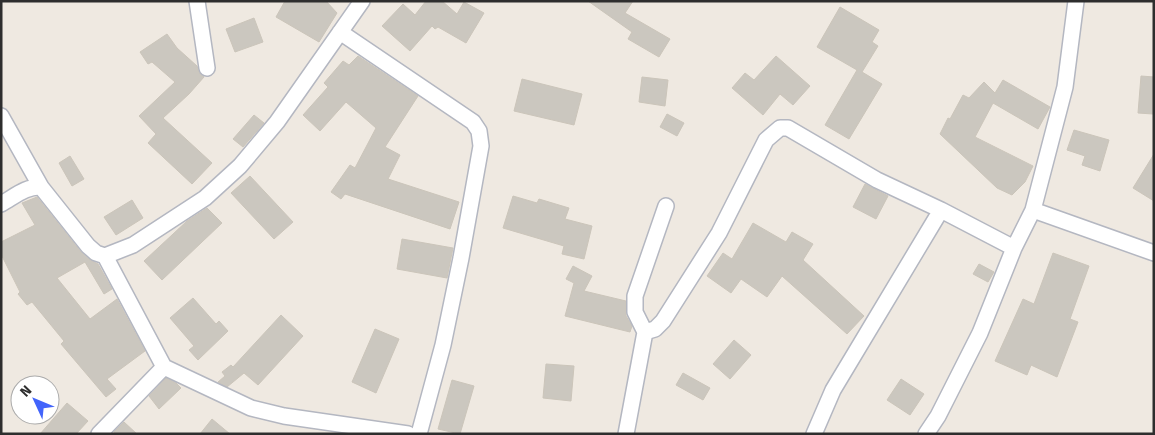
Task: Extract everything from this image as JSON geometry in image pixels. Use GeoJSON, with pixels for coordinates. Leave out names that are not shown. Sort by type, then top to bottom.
{"type":"FeatureCollection","features":[{"type":"Feature","properties":{"kind":"street"},"geometry":{"type":"LineString","coordinates":[[198,1],[207,68]]}},
{"type":"Feature","properties":{"kind":"street"},"geometry":{"type":"LineString","coordinates":[[1,116],[41,187],[88,246],[96,253],[106,256],[133,245],[205,198],[240,166],[277,122],[362,1]]}},
{"type":"Feature","properties":{"kind":"street"},"geometry":{"type":"LineString","coordinates":[[926,434],[938,416],[980,332],[1014,248],[1033,210],[1065,87],[1076,1]]}},
{"type":"Feature","properties":{"kind":"street"},"geometry":{"type":"LineString","coordinates":[[340,32],[473,122],[480,132],[481,146],[461,258],[443,345],[419,434]]}},
{"type":"Feature","properties":{"kind":"street"},"geometry":{"type":"LineString","coordinates":[[645,332],[655,329],[663,321],[719,233],[766,140],[780,128],[788,128],[877,180],[941,210],[1014,248]]}},
{"type":"Feature","properties":{"kind":"street"},"geometry":{"type":"LineString","coordinates":[[1,204],[26,190],[41,187]]}},
{"type":"Feature","properties":{"kind":"street"},"geometry":{"type":"LineString","coordinates":[[626,434],[645,332],[635,312],[635,296],[666,206]]}},
{"type":"Feature","properties":{"kind":"street"},"geometry":{"type":"LineString","coordinates":[[814,434],[833,390],[941,210]]}},
{"type":"Feature","properties":{"kind":"street"},"geometry":{"type":"LineString","coordinates":[[1033,210],[1154,253]]}},
{"type":"Feature","properties":{"kind":"street"},"geometry":{"type":"LineString","coordinates":[[106,256],[164,367],[251,408],[284,416],[408,434]]}},
{"type":"Feature","properties":{"kind":"street"},"geometry":{"type":"LineString","coordinates":[[99,434],[164,367]]}},
{"type":"Feature","properties":{"kind":"building"},"geometry":{"type":"Polygon","coordinates":[[[285,1],[326,1],[337,13],[319,42],[276,17],[285,1]]]}},
{"type":"Feature","properties":{"kind":"building"},"geometry":{"type":"Polygon","coordinates":[[[426,1],[442,1],[457,14],[464,2],[484,13],[466,43],[438,27],[435,29],[432,26],[410,51],[382,26],[403,4],[415,15],[426,1]]]}},
{"type":"Feature","properties":{"kind":"building"},"geometry":{"type":"Polygon","coordinates":[[[588,1],[633,1],[625,13],[670,39],[659,57],[628,39],[632,32],[588,1]]]}},
{"type":"Feature","properties":{"kind":"building"},"geometry":{"type":"Polygon","coordinates":[[[840,7],[879,30],[872,42],[878,46],[862,72],[882,84],[849,139],[825,125],[857,70],[817,47],[840,7]]]}},
{"type":"Feature","properties":{"kind":"building"},"geometry":{"type":"Polygon","coordinates":[[[254,18],[263,42],[235,52],[226,29],[254,18]]]}},
{"type":"Feature","properties":{"kind":"building"},"geometry":{"type":"Polygon","coordinates":[[[167,34],[177,48],[197,66],[199,73],[204,77],[163,118],[212,163],[192,184],[148,143],[156,134],[139,116],[175,82],[152,62],[148,64],[140,52],[167,34]]]}},
{"type":"Feature","properties":{"kind":"building"},"geometry":{"type":"Polygon","coordinates":[[[358,56],[418,96],[385,147],[400,155],[388,179],[459,202],[450,229],[345,194],[341,199],[331,192],[350,165],[355,168],[376,128],[346,102],[320,131],[303,115],[328,87],[324,83],[343,61],[349,65],[358,56]]]}},
{"type":"Feature","properties":{"kind":"building"},"geometry":{"type":"Polygon","coordinates":[[[776,56],[810,86],[793,105],[780,94],[763,115],[732,88],[745,73],[754,80],[776,56]]]}},
{"type":"Feature","properties":{"kind":"building"},"geometry":{"type":"Polygon","coordinates":[[[1141,76],[1154,77],[1153,114],[1138,113],[1141,76]]]}},
{"type":"Feature","properties":{"kind":"building"},"geometry":{"type":"Polygon","coordinates":[[[642,77],[668,80],[665,106],[639,102],[642,77]]]}},
{"type":"Feature","properties":{"kind":"building"},"geometry":{"type":"Polygon","coordinates":[[[522,79],[582,94],[574,125],[514,111],[522,79]]]}},
{"type":"Feature","properties":{"kind":"building"},"geometry":{"type":"Polygon","coordinates":[[[1003,80],[1050,107],[1038,129],[993,103],[975,137],[1033,166],[1025,182],[1012,195],[997,188],[940,134],[963,95],[969,98],[984,82],[995,93],[1003,80]]]}},
{"type":"Feature","properties":{"kind":"building"},"geometry":{"type":"Polygon","coordinates":[[[667,114],[684,123],[677,136],[660,127],[667,114]]]}},
{"type":"Feature","properties":{"kind":"building"},"geometry":{"type":"Polygon","coordinates":[[[254,115],[264,123],[243,147],[233,139],[254,115]]]}},
{"type":"Feature","properties":{"kind":"building"},"geometry":{"type":"Polygon","coordinates":[[[1074,130],[1109,140],[1100,171],[1082,165],[1085,156],[1067,150],[1074,130]]]}},
{"type":"Feature","properties":{"kind":"building"},"geometry":{"type":"Polygon","coordinates":[[[1154,154],[1154,201],[1133,188],[1154,154]]]}},
{"type":"Feature","properties":{"kind":"building"},"geometry":{"type":"Polygon","coordinates":[[[70,156],[84,179],[72,186],[59,163],[70,156]]]}},
{"type":"Feature","properties":{"kind":"building"},"geometry":{"type":"Polygon","coordinates":[[[250,176],[293,222],[274,239],[231,193],[250,176]]]}},
{"type":"Feature","properties":{"kind":"building"},"geometry":{"type":"Polygon","coordinates":[[[865,184],[888,196],[876,219],[853,207],[865,184]]]}},
{"type":"Feature","properties":{"kind":"building"},"geometry":{"type":"Polygon","coordinates":[[[513,196],[537,203],[539,199],[569,208],[565,219],[592,226],[584,259],[562,254],[564,246],[503,228],[513,196]]]}},
{"type":"Feature","properties":{"kind":"building"},"geometry":{"type":"Polygon","coordinates":[[[37,197],[81,252],[98,264],[112,289],[104,294],[85,262],[57,278],[90,319],[117,299],[145,351],[107,379],[116,389],[106,397],[61,344],[64,341],[32,302],[27,305],[18,294],[20,292],[1,254],[1,242],[35,225],[22,203],[37,197]]]}},
{"type":"Feature","properties":{"kind":"building"},"geometry":{"type":"Polygon","coordinates":[[[132,200],[143,218],[116,235],[104,217],[132,200]]]}},
{"type":"Feature","properties":{"kind":"building"},"geometry":{"type":"Polygon","coordinates":[[[207,208],[222,223],[162,280],[144,261],[187,221],[207,208]]]}},
{"type":"Feature","properties":{"kind":"building"},"geometry":{"type":"Polygon","coordinates":[[[753,223],[786,242],[792,232],[813,244],[803,260],[864,316],[847,334],[782,276],[767,297],[741,279],[731,293],[707,276],[723,253],[732,259],[753,223]]]}},
{"type":"Feature","properties":{"kind":"building"},"geometry":{"type":"Polygon","coordinates":[[[402,239],[453,248],[447,278],[397,269],[402,239]]]}},
{"type":"Feature","properties":{"kind":"building"},"geometry":{"type":"Polygon","coordinates":[[[1053,253],[1089,266],[1070,319],[1078,322],[1057,377],[1031,365],[1027,375],[995,361],[1023,299],[1034,304],[1053,253]]]}},
{"type":"Feature","properties":{"kind":"building"},"geometry":{"type":"Polygon","coordinates":[[[979,264],[994,272],[988,282],[973,274],[979,264]]]}},
{"type":"Feature","properties":{"kind":"building"},"geometry":{"type":"Polygon","coordinates":[[[573,266],[592,276],[584,291],[626,301],[626,316],[632,326],[630,332],[565,316],[574,283],[566,279],[573,266]]]}},
{"type":"Feature","properties":{"kind":"building"},"geometry":{"type":"Polygon","coordinates":[[[193,298],[216,324],[219,321],[228,331],[198,360],[189,350],[194,346],[170,318],[193,298]]]}},
{"type":"Feature","properties":{"kind":"building"},"geometry":{"type":"Polygon","coordinates":[[[281,315],[303,336],[258,385],[244,373],[227,387],[218,382],[225,376],[222,372],[231,365],[233,367],[281,315]]]}},
{"type":"Feature","properties":{"kind":"building"},"geometry":{"type":"Polygon","coordinates":[[[375,329],[399,339],[376,393],[352,382],[375,329]]]}},
{"type":"Feature","properties":{"kind":"building"},"geometry":{"type":"Polygon","coordinates":[[[734,340],[751,355],[730,379],[713,364],[734,340]]]}},
{"type":"Feature","properties":{"kind":"building"},"geometry":{"type":"Polygon","coordinates":[[[546,364],[574,366],[571,401],[543,398],[546,364]]]}},
{"type":"Feature","properties":{"kind":"building"},"geometry":{"type":"Polygon","coordinates":[[[683,373],[710,388],[703,400],[676,385],[683,373]]]}},
{"type":"Feature","properties":{"kind":"building"},"geometry":{"type":"Polygon","coordinates":[[[166,378],[181,388],[159,409],[149,396],[166,378]]]}},
{"type":"Feature","properties":{"kind":"building"},"geometry":{"type":"Polygon","coordinates":[[[901,379],[924,394],[910,415],[887,400],[901,379]]]}},
{"type":"Feature","properties":{"kind":"building"},"geometry":{"type":"Polygon","coordinates":[[[452,380],[474,386],[460,434],[438,429],[452,380]]]}},
{"type":"Feature","properties":{"kind":"building"},"geometry":{"type":"Polygon","coordinates":[[[67,403],[88,421],[76,434],[40,434],[48,425],[60,425],[60,411],[67,403]]]}},
{"type":"Feature","properties":{"kind":"building"},"geometry":{"type":"Polygon","coordinates":[[[212,419],[230,434],[200,434],[212,419]]]}},
{"type":"Feature","properties":{"kind":"building"},"geometry":{"type":"Polygon","coordinates":[[[124,422],[137,434],[115,434],[114,432],[124,422]]]}}]}
